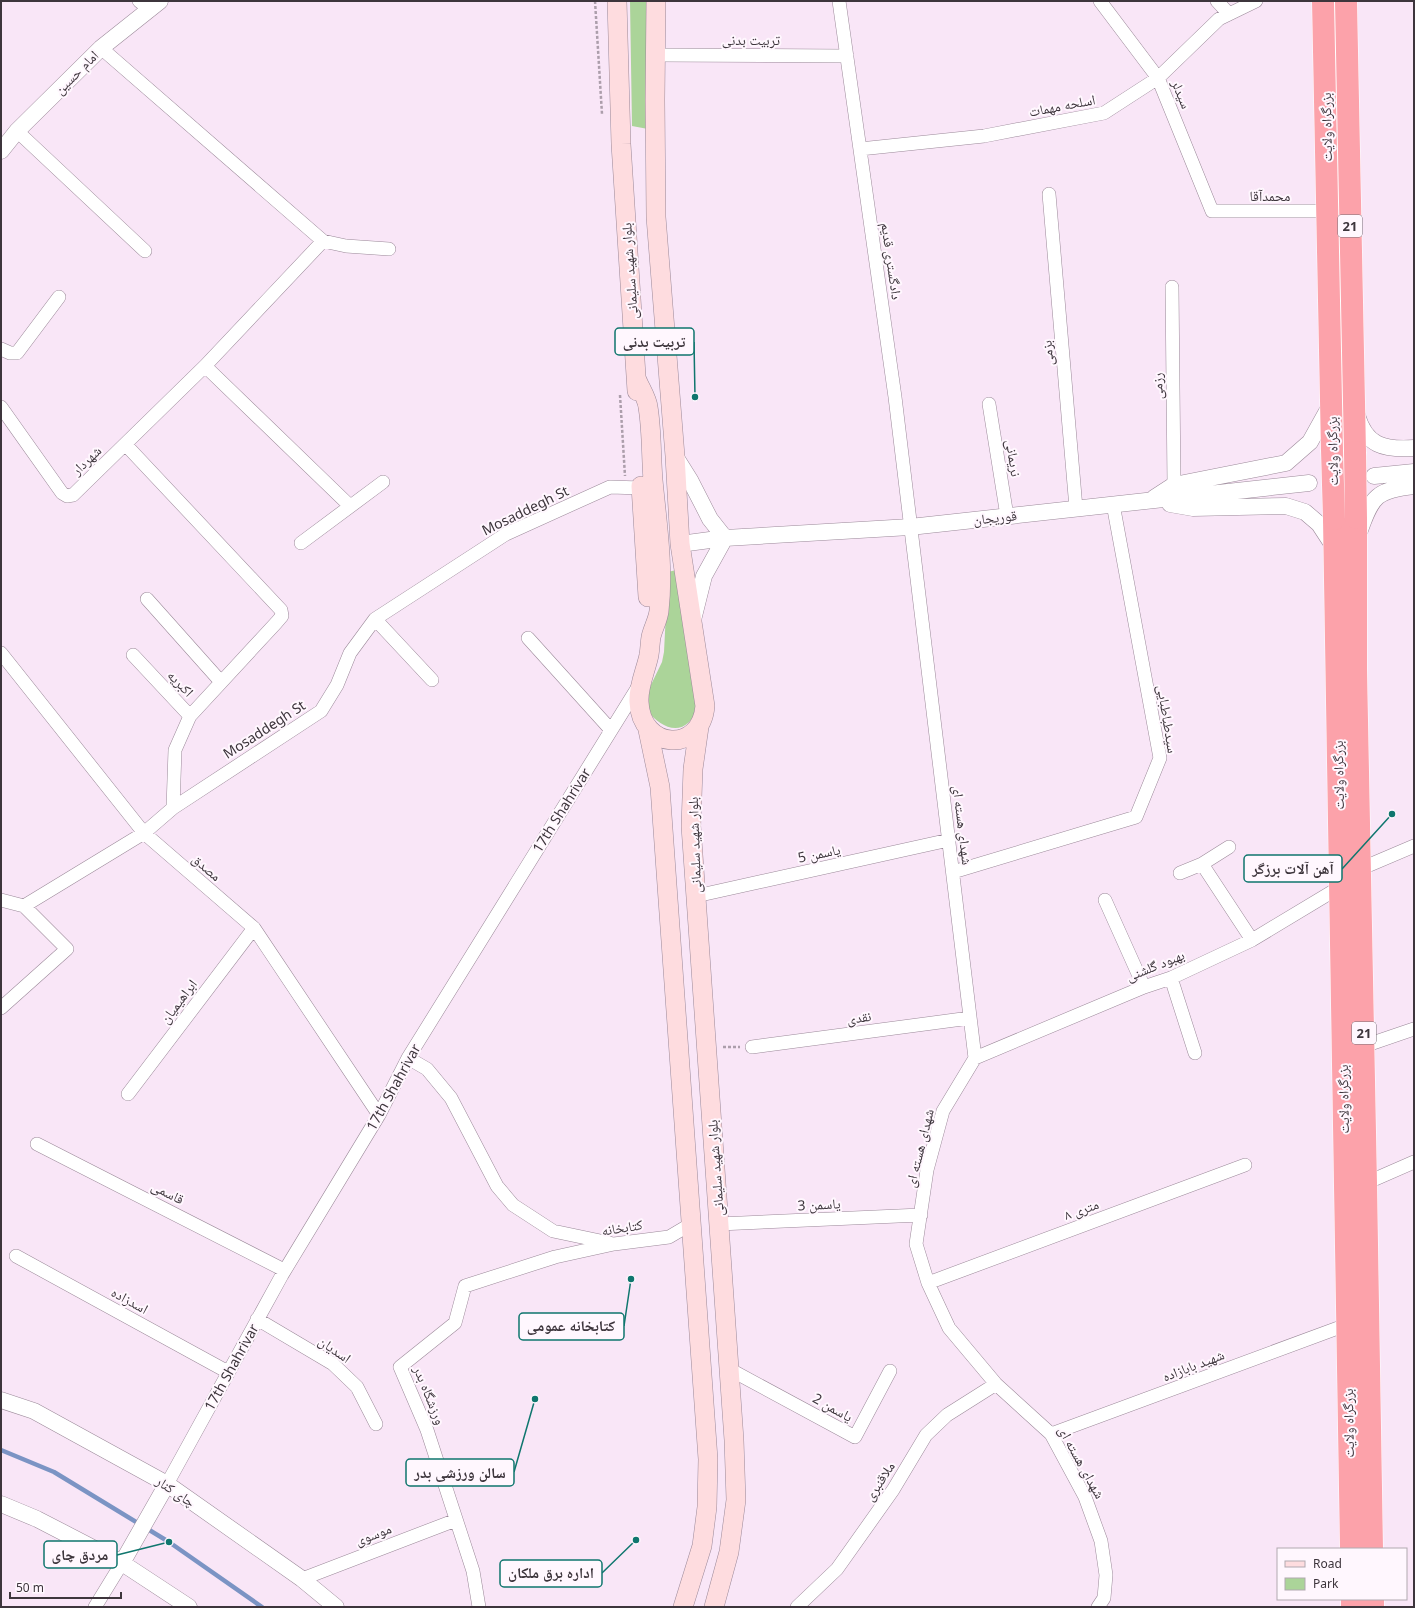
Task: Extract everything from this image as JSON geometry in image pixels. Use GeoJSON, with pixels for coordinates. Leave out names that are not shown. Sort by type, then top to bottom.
{"type":"FeatureCollection","features":[{"type":"Feature","properties":{"kind":"highway","name":"بزرگراه ولایت"},"geometry":{"type":"LineString","coordinates":[[1323,1],[1334,520],[1346,1325],[1351,1548]]}},
{"type":"Feature","properties":{"kind":"highway","name":"بزرگراه ولایت"},"geometry":{"type":"LineString","coordinates":[[1346,1],[1355,452],[1356,669],[1372,1548]]}},
{"type":"Feature","properties":{"kind":"main road","name":"بلوار شهید سلیمانی"},"geometry":{"type":"LineString","coordinates":[[617,1],[621,144],[642,456],[641,488],[651,637],[649,655],[638,702],[642,721],[648,730],[660,787],[708,1459],[707,1508],[702,1546],[683,1607]]}},
{"type":"Feature","properties":{"kind":"main road"},"geometry":{"type":"LineString","coordinates":[[656,1],[656,216],[675,456],[680,544],[660,544]]}},
{"type":"Feature","properties":{"kind":"main road"},"geometry":{"type":"LineString","coordinates":[[637,380],[648,406],[653,479],[660,544],[659,612],[651,637]]}},
{"type":"Feature","properties":{"kind":"main road","name":"بلوار شهید سلیمانی"},"geometry":{"type":"LineString","coordinates":[[680,544],[705,706],[704,717],[699,727],[693,769],[691,826],[734,1440],[736,1500],[729,1552],[714,1607]]}},
{"type":"Feature","properties":{"kind":"main road"},"geometry":{"type":"LineString","coordinates":[[648,730],[663,739],[680,740],[691,735],[699,727]]}},
{"type":"Feature","properties":{"kind":"street","name":"دادگستری قدیم"},"geometry":{"type":"LineString","coordinates":[[839,1],[894,397],[910,526]]}},
{"type":"Feature","properties":{"kind":"street","name":"سیدلر"},"geometry":{"type":"LineString","coordinates":[[1100,1],[1158,78],[1212,211]]}},
{"type":"Feature","properties":{"kind":"street"},"geometry":{"type":"LineString","coordinates":[[1217,1],[1229,14]]}},
{"type":"Feature","properties":{"kind":"street","name":"اسلحه مهمات"},"geometry":{"type":"LineString","coordinates":[[860,149],[984,136],[1104,113],[1158,78],[1219,19],[1256,1]]}},
{"type":"Feature","properties":{"kind":"street","name":"امام حسین"},"geometry":{"type":"LineString","coordinates":[[1,151],[17,131],[101,48],[149,4]]}},
{"type":"Feature","properties":{"kind":"street"},"geometry":{"type":"LineString","coordinates":[[101,48],[324,242],[346,246],[389,249]]}},
{"type":"Feature","properties":{"kind":"street","name":"تربیت بدنی"},"geometry":{"type":"LineString","coordinates":[[656,55],[847,56]]}},
{"type":"Feature","properties":{"kind":"street"},"geometry":{"type":"LineString","coordinates":[[17,131],[145,250]]}},
{"type":"Feature","properties":{"kind":"street","name":"بزمی"},"geometry":{"type":"LineString","coordinates":[[1049,194],[1076,508]]}},
{"type":"Feature","properties":{"kind":"street","name":"محمدآقا"},"geometry":{"type":"LineString","coordinates":[[1212,211],[1327,211]]}},
{"type":"Feature","properties":{"kind":"street","name":"شهردار"},"geometry":{"type":"LineString","coordinates":[[1,407],[62,493],[67,496],[74,495],[205,366],[324,242]]}},
{"type":"Feature","properties":{"kind":"street","name":"رزمی"},"geometry":{"type":"LineString","coordinates":[[1172,286],[1174,485]]}},
{"type":"Feature","properties":{"kind":"street"},"geometry":{"type":"LineString","coordinates":[[1,349],[10,353],[17,353],[59,297]]}},
{"type":"Feature","properties":{"kind":"street"},"geometry":{"type":"LineString","coordinates":[[205,366],[350,506]]}},
{"type":"Feature","properties":{"kind":"street","name":"نریمانی"},"geometry":{"type":"LineString","coordinates":[[989,404],[1007,516]]}},
{"type":"Feature","properties":{"kind":"street"},"geometry":{"type":"LineString","coordinates":[[1151,500],[1174,485],[1286,463],[1310,442],[1331,405]]}},
{"type":"Feature","properties":{"kind":"street"},"geometry":{"type":"LineString","coordinates":[[1354,406],[1361,428],[1368,438],[1381,446],[1395,450],[1414,448]]}},
{"type":"Feature","properties":{"kind":"street"},"geometry":{"type":"LineString","coordinates":[[125,444],[281,610],[282,616],[276,623],[190,716]]}},
{"type":"Feature","properties":{"kind":"street"},"geometry":{"type":"LineString","coordinates":[[675,456],[690,480],[710,519],[725,538],[704,576],[693,622]]}},
{"type":"Feature","properties":{"kind":"street"},"geometry":{"type":"LineString","coordinates":[[1374,476],[1414,472]]}},
{"type":"Feature","properties":{"kind":"street"},"geometry":{"type":"LineString","coordinates":[[300,543],[383,482]]}},
{"type":"Feature","properties":{"kind":"street","name":"قوریجان"},"geometry":{"type":"LineString","coordinates":[[680,544],[725,538],[910,526],[1309,483]]}},
{"type":"Feature","properties":{"kind":"street"},"geometry":{"type":"LineString","coordinates":[[1356,541],[1371,503],[1379,495],[1389,490],[1414,486]]}},
{"type":"Feature","properties":{"kind":"street","name":"Mosaddegh St"},"geometry":{"type":"LineString","coordinates":[[24,906],[144,833],[173,808],[321,711],[337,685],[350,653],[375,619],[506,534],[610,487],[641,488]]}},
{"type":"Feature","properties":{"kind":"street"},"geometry":{"type":"LineString","coordinates":[[1151,500],[1193,508],[1286,506],[1305,512],[1319,524],[1334,547]]}},
{"type":"Feature","properties":{"kind":"street","name":"سیدطباطبایی"},"geometry":{"type":"LineString","coordinates":[[953,872],[1136,817],[1160,758],[1113,504]]}},
{"type":"Feature","properties":{"kind":"street","name":"شهدای هسته ای"},"geometry":{"type":"LineString","coordinates":[[910,526],[975,1058],[943,1111],[927,1170],[916,1244],[928,1282],[949,1328],[996,1384],[1051,1434],[1085,1497],[1101,1541],[1106,1575],[1104,1598],[1098,1607]]}},
{"type":"Feature","properties":{"kind":"street"},"geometry":{"type":"LineString","coordinates":[[147,599],[221,682]]}},
{"type":"Feature","properties":{"kind":"street"},"geometry":{"type":"LineString","coordinates":[[375,619],[432,680]]}},
{"type":"Feature","properties":{"kind":"street"},"geometry":{"type":"LineString","coordinates":[[528,638],[611,730]]}},
{"type":"Feature","properties":{"kind":"street","name":"مصدق"},"geometry":{"type":"LineString","coordinates":[[1,653],[144,833],[254,928],[379,1115]]}},
{"type":"Feature","properties":{"kind":"street","name":"اکبریه"},"geometry":{"type":"LineString","coordinates":[[133,655],[190,716],[175,750],[173,808]]}},
{"type":"Feature","properties":{"kind":"street","name":"17th Shahrivar"},"geometry":{"type":"LineString","coordinates":[[126,1556],[284,1270],[379,1115],[408,1058],[642,680]]}},
{"type":"Feature","properties":{"kind":"street","name":"یاسمن 5"},"geometry":{"type":"LineString","coordinates":[[696,896],[948,840]]}},
{"type":"Feature","properties":{"kind":"street"},"geometry":{"type":"LineString","coordinates":[[1360,869],[1414,846]]}},
{"type":"Feature","properties":{"kind":"street"},"geometry":{"type":"LineString","coordinates":[[1180,874],[1202,864],[1229,847]]}},
{"type":"Feature","properties":{"kind":"street"},"geometry":{"type":"LineString","coordinates":[[1202,864],[1252,940]]}},
{"type":"Feature","properties":{"kind":"street","name":"بهبود گلشنی"},"geometry":{"type":"LineString","coordinates":[[975,1058],[1144,987],[1171,978],[1252,940],[1340,887]]}},
{"type":"Feature","properties":{"kind":"street"},"geometry":{"type":"LineString","coordinates":[[1,900],[24,906],[67,949],[1,1008]]}},
{"type":"Feature","properties":{"kind":"street"},"geometry":{"type":"LineString","coordinates":[[1105,900],[1144,987]]}},
{"type":"Feature","properties":{"kind":"street","name":"ابراهیمیان"},"geometry":{"type":"LineString","coordinates":[[128,1094],[254,928]]}},
{"type":"Feature","properties":{"kind":"street"},"geometry":{"type":"LineString","coordinates":[[1171,978],[1195,1053]]}},
{"type":"Feature","properties":{"kind":"street","name":"نقدی"},"geometry":{"type":"LineString","coordinates":[[752,1047],[970,1018]]}},
{"type":"Feature","properties":{"kind":"street"},"geometry":{"type":"LineString","coordinates":[[1364,1046],[1414,1029]]}},
{"type":"Feature","properties":{"kind":"street"},"geometry":{"type":"LineString","coordinates":[[408,1058],[427,1069],[451,1098],[497,1186],[513,1205],[553,1231],[614,1244]]}},
{"type":"Feature","properties":{"kind":"street","name":"قاسمی"},"geometry":{"type":"LineString","coordinates":[[37,1144],[284,1270]]}},
{"type":"Feature","properties":{"kind":"street"},"geometry":{"type":"LineString","coordinates":[[1366,1183],[1414,1162]]}},
{"type":"Feature","properties":{"kind":"street","name":"۸ متری"},"geometry":{"type":"LineString","coordinates":[[928,1282],[1245,1165]]}},
{"type":"Feature","properties":{"kind":"street","name":"یاسمن 3"},"geometry":{"type":"LineString","coordinates":[[719,1224],[921,1215]]}},
{"type":"Feature","properties":{"kind":"street","name":"کتابخانه"},"geometry":{"type":"LineString","coordinates":[[555,1257],[614,1244],[669,1237],[691,1224]]}},
{"type":"Feature","properties":{"kind":"street","name":"اسدزاده"},"geometry":{"type":"LineString","coordinates":[[16,1256],[228,1372]]}},
{"type":"Feature","properties":{"kind":"street","name":"ورزشگاه بدر"},"geometry":{"type":"LineString","coordinates":[[479,1607],[473,1571],[427,1430],[400,1367],[455,1323],[465,1286],[555,1257]]}},
{"type":"Feature","properties":{"kind":"street","name":"اسدیان"},"geometry":{"type":"LineString","coordinates":[[257,1319],[333,1364],[357,1386],[376,1424]]}},
{"type":"Feature","properties":{"kind":"street","name":"شهید بابازاده"},"geometry":{"type":"LineString","coordinates":[[1051,1434],[1346,1325]]}},
{"type":"Feature","properties":{"kind":"street","name":"یاسمن 2"},"geometry":{"type":"LineString","coordinates":[[729,1369],[855,1437],[890,1371]]}},
{"type":"Feature","properties":{"kind":"street","name":"ملاقنبری"},"geometry":{"type":"LineString","coordinates":[[797,1607],[837,1569],[893,1490],[926,1435],[947,1415],[996,1384]]}},
{"type":"Feature","properties":{"kind":"street","name":"چای کنار"},"geometry":{"type":"LineString","coordinates":[[1,1400],[34,1411],[167,1484],[302,1579],[336,1607]]}},
{"type":"Feature","properties":{"kind":"street"},"geometry":{"type":"LineString","coordinates":[[1,1504],[126,1556],[189,1607]]}},
{"type":"Feature","properties":{"kind":"street","name":"موسوی"},"geometry":{"type":"LineString","coordinates":[[302,1579],[456,1520]]}},
{"type":"Feature","properties":{"kind":"street"},"geometry":{"type":"LineString","coordinates":[[95,1607],[126,1556]]}},
{"type":"Feature","properties":{"kind":"path"},"geometry":{"type":"LineString","coordinates":[[706,1046],[752,1047]]}},
{"type":"Feature","properties":{"kind":"green space"},"geometry":{"type":"Polygon","coordinates":[[[630,1],[647,1],[648,129],[632,126],[630,1]]]}},
{"type":"Feature","properties":{"kind":"green space"},"geometry":{"type":"Polygon","coordinates":[[[680,569],[697,712],[684,726],[673,728],[662,724],[648,712],[648,691],[662,662],[664,652],[668,572],[680,569]]]}},
{"type":"Feature","properties":{"kind":"waterway"},"geometry":{"type":"LineString","coordinates":[[1,1450],[54,1472],[169,1542],[262,1607]]}},
{"type":"Feature","properties":{"kind":"place","name":"تربیت بدنی"},"geometry":{"type":"Point","coordinates":[695,397]}},
{"type":"Feature","properties":{"kind":"place","name":"آهن آلات برزگر"},"geometry":{"type":"Point","coordinates":[1392,814]}},
{"type":"Feature","properties":{"kind":"place","name":"کتابخانه عمومی"},"geometry":{"type":"Point","coordinates":[631,1279]}},
{"type":"Feature","properties":{"kind":"place","name":"سالن ورزشی بدر"},"geometry":{"type":"Point","coordinates":[535,1399]}},
{"type":"Feature","properties":{"kind":"place","name":"اداره برق ملکان"},"geometry":{"type":"Point","coordinates":[636,1540]}},
{"type":"Feature","properties":{"kind":"place","name":"مردق چای"},"geometry":{"type":"Point","coordinates":[169,1542]}}]}
